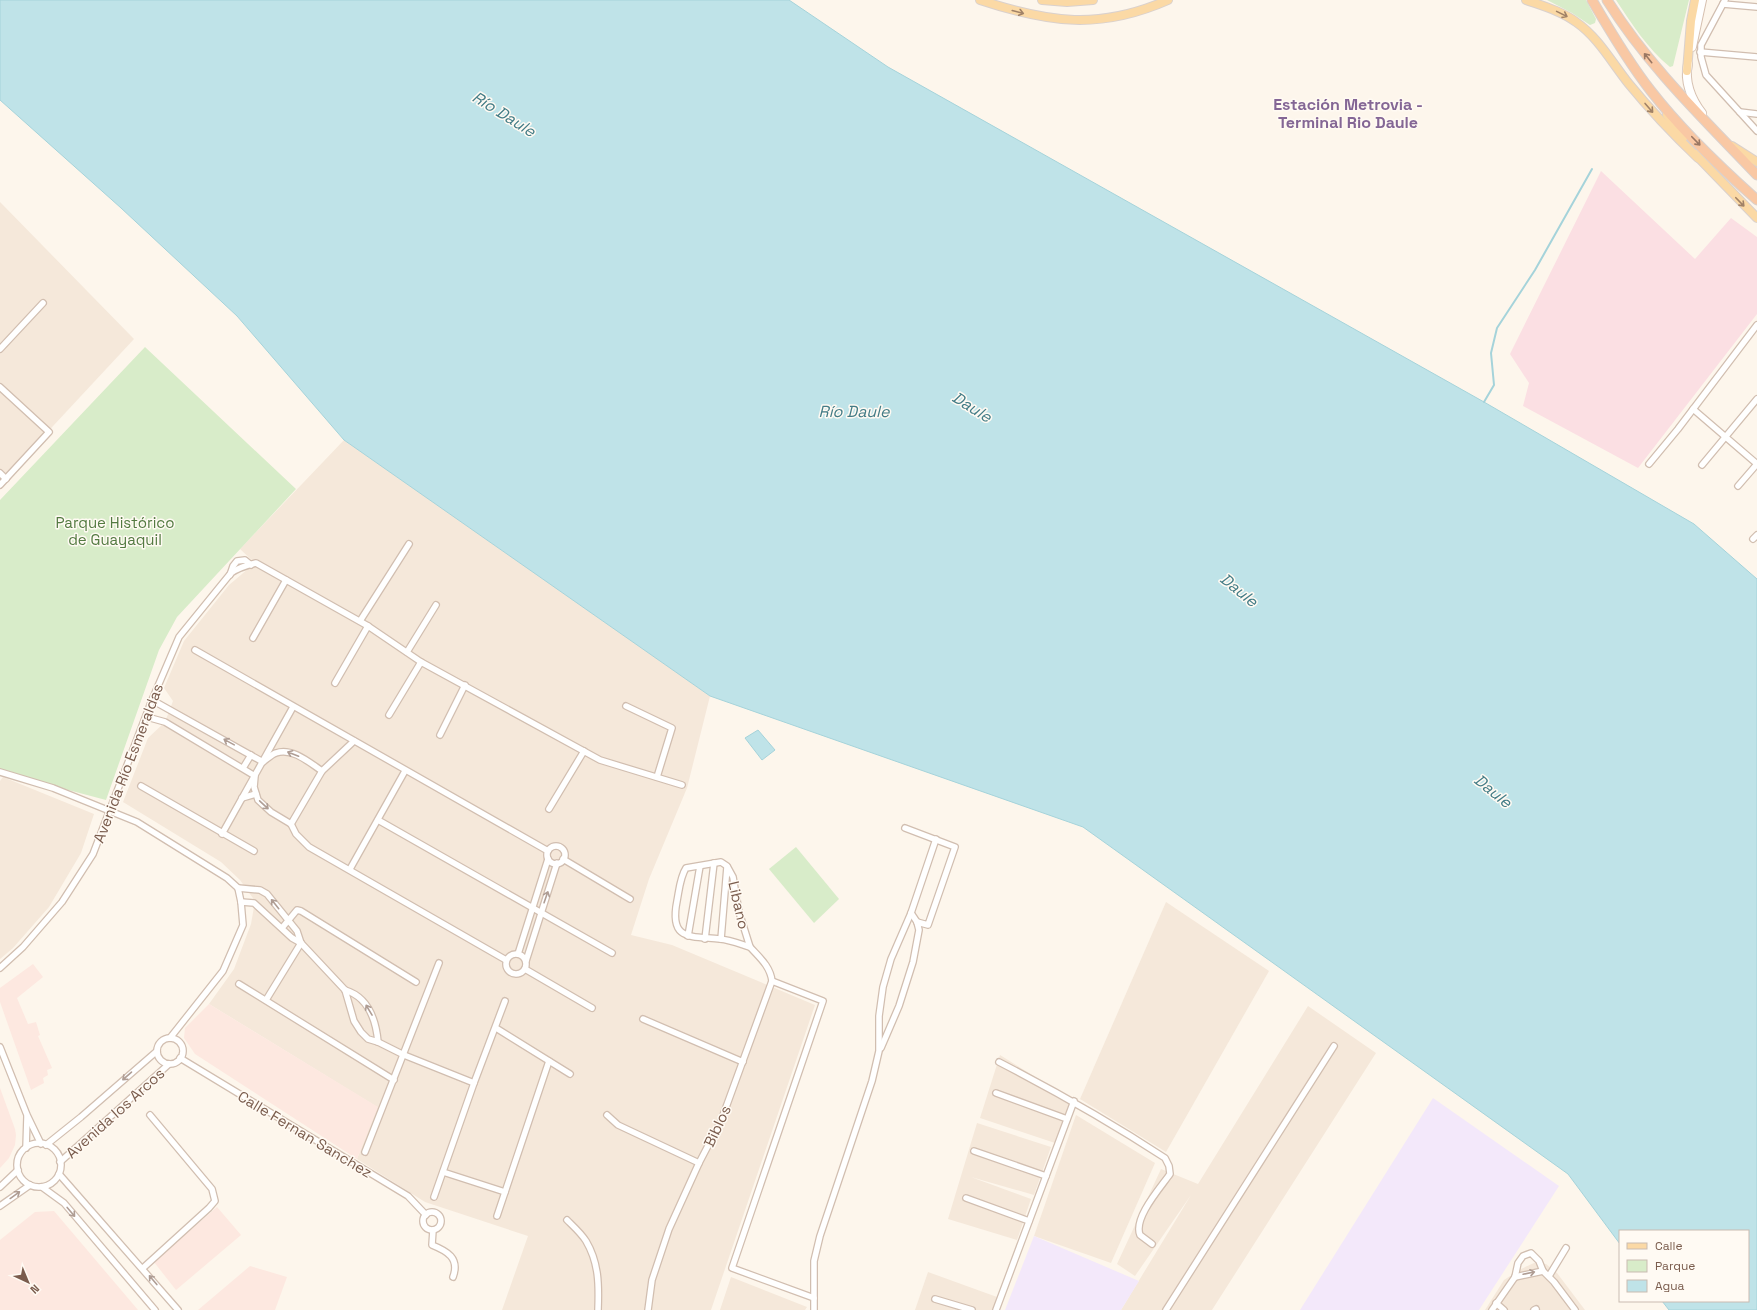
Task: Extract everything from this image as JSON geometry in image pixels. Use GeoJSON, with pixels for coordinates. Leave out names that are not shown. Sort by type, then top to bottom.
{"type":"FeatureCollection","features":[{"type":"Feature","properties":{"kind":"highway"},"geometry":{"type":"LineString","coordinates":[[1592,0],[1629,60],[1651,91],[1673,117],[1718,164],[1757,200]]}},
{"type":"Feature","properties":{"kind":"highway"},"geometry":{"type":"LineString","coordinates":[[1607,0],[1641,49],[1663,77],[1757,175]]}},
{"type":"Feature","properties":{"kind":"main road"},"geometry":{"type":"LineString","coordinates":[[980,0],[1035,16],[1073,21],[1093,21],[1130,15],[1168,0]]}},
{"type":"Feature","properties":{"kind":"main road"},"geometry":{"type":"LineString","coordinates":[[1042,0],[1067,2],[1093,0]]}},
{"type":"Feature","properties":{"kind":"main road"},"geometry":{"type":"LineString","coordinates":[[1526,0],[1559,12],[1574,21],[1590,34],[1666,128],[1757,218]]}},
{"type":"Feature","properties":{"kind":"main road"},"geometry":{"type":"LineString","coordinates":[[1695,0],[1691,21],[1687,82],[1698,108],[1713,128]]}},
{"type":"Feature","properties":{"kind":"main road"},"geometry":{"type":"LineString","coordinates":[[1687,71],[1702,0]]}},
{"type":"Feature","properties":{"kind":"main road"},"geometry":{"type":"LineString","coordinates":[[1651,91],[1669,120],[1698,158]]}},
{"type":"Feature","properties":{"kind":"main road"},"geometry":{"type":"LineString","coordinates":[[1722,139],[1757,162]]}},
{"type":"Feature","properties":{"kind":"street"},"geometry":{"type":"LineString","coordinates":[[1757,7],[1724,2],[1701,45],[1700,52],[1706,75],[1757,131]]}},
{"type":"Feature","properties":{"kind":"street"},"geometry":{"type":"LineString","coordinates":[[1700,52],[1757,57]]}},
{"type":"Feature","properties":{"kind":"street"},"geometry":{"type":"LineString","coordinates":[[1740,112],[1757,114]]}},
{"type":"Feature","properties":{"kind":"street"},"geometry":{"type":"LineString","coordinates":[[0,349],[43,303]]}},
{"type":"Feature","properties":{"kind":"street"},"geometry":{"type":"LineString","coordinates":[[1649,464],[1757,326]]}},
{"type":"Feature","properties":{"kind":"street"},"geometry":{"type":"LineString","coordinates":[[0,387],[49,432],[0,485]]}},
{"type":"Feature","properties":{"kind":"street"},"geometry":{"type":"LineString","coordinates":[[1702,465],[1757,399]]}},
{"type":"Feature","properties":{"kind":"street"},"geometry":{"type":"LineString","coordinates":[[1693,409],[1757,464],[1738,486]]}},
{"type":"Feature","properties":{"kind":"street"},"geometry":{"type":"LineString","coordinates":[[0,473],[6,479]]}},
{"type":"Feature","properties":{"kind":"street"},"geometry":{"type":"LineString","coordinates":[[360,621],[409,544]]}},
{"type":"Feature","properties":{"kind":"street","name":"Avenida Río Esmeraldas"},"geometry":{"type":"LineString","coordinates":[[0,968],[23,947],[62,902],[93,854],[152,700],[179,637],[230,575],[237,569],[254,564],[286,580]]}},
{"type":"Feature","properties":{"kind":"street"},"geometry":{"type":"LineString","coordinates":[[254,638],[286,580],[360,621],[421,662],[600,760],[682,785]]}},
{"type":"Feature","properties":{"kind":"street"},"geometry":{"type":"LineString","coordinates":[[407,652],[436,606]]}},
{"type":"Feature","properties":{"kind":"street"},"geometry":{"type":"LineString","coordinates":[[335,683],[368,626]]}},
{"type":"Feature","properties":{"kind":"street"},"geometry":{"type":"LineString","coordinates":[[195,650],[405,771],[548,851]]}},
{"type":"Feature","properties":{"kind":"street"},"geometry":{"type":"LineString","coordinates":[[389,715],[421,662]]}},
{"type":"Feature","properties":{"kind":"street"},"geometry":{"type":"LineString","coordinates":[[440,735],[465,685]]}},
{"type":"Feature","properties":{"kind":"street"},"geometry":{"type":"LineString","coordinates":[[152,700],[263,762]]}},
{"type":"Feature","properties":{"kind":"street"},"geometry":{"type":"LineString","coordinates":[[626,706],[672,728],[657,777]]}},
{"type":"Feature","properties":{"kind":"street"},"geometry":{"type":"LineString","coordinates":[[222,834],[293,707]]}},
{"type":"Feature","properties":{"kind":"street"},"geometry":{"type":"LineString","coordinates":[[146,717],[164,722],[255,776]]}},
{"type":"Feature","properties":{"kind":"street"},"geometry":{"type":"LineString","coordinates":[[291,824],[322,771],[354,741]]}},
{"type":"Feature","properties":{"kind":"street"},"geometry":{"type":"LineString","coordinates":[[263,762],[276,752],[287,751],[302,758],[322,771]]}},
{"type":"Feature","properties":{"kind":"street"},"geometry":{"type":"LineString","coordinates":[[549,809],[584,751]]}},
{"type":"Feature","properties":{"kind":"street"},"geometry":{"type":"LineString","coordinates":[[243,768],[251,755]]}},
{"type":"Feature","properties":{"kind":"street"},"geometry":{"type":"LineString","coordinates":[[350,869],[405,771]]}},
{"type":"Feature","properties":{"kind":"street"},"geometry":{"type":"LineString","coordinates":[[0,772],[53,788],[137,822],[227,878],[238,888],[243,925],[223,971],[170,1038],[161,1042],[157,1051],[160,1060],[169,1064],[180,1058],[182,1054],[181,1045],[170,1038]]}},
{"type":"Feature","properties":{"kind":"street"},"geometry":{"type":"LineString","coordinates":[[255,776],[254,787],[258,800],[271,812],[291,824],[296,834],[309,847],[350,869],[506,960]]}},
{"type":"Feature","properties":{"kind":"street"},"geometry":{"type":"LineString","coordinates":[[141,786],[222,834],[254,851]]}},
{"type":"Feature","properties":{"kind":"street"},"geometry":{"type":"LineString","coordinates":[[242,798],[256,794]]}},
{"type":"Feature","properties":{"kind":"street"},"geometry":{"type":"LineString","coordinates":[[378,820],[612,953]]}},
{"type":"Feature","properties":{"kind":"street"},"geometry":{"type":"LineString","coordinates":[[905,828],[956,847],[928,925],[918,922]]}},
{"type":"Feature","properties":{"kind":"street"},"geometry":{"type":"LineString","coordinates":[[879,1051],[879,1016],[883,987],[891,959],[911,913],[936,840]]}},
{"type":"Feature","properties":{"kind":"street"},"geometry":{"type":"LineString","coordinates":[[506,960],[506,966],[512,974],[522,973],[525,969],[541,912],[558,863],[565,855],[560,847],[556,846],[548,851]]}},
{"type":"Feature","properties":{"kind":"street"},"geometry":{"type":"LineString","coordinates":[[518,954],[548,859],[548,851]]}},
{"type":"Feature","properties":{"kind":"street"},"geometry":{"type":"LineString","coordinates":[[548,859],[550,862],[558,863]]}},
{"type":"Feature","properties":{"kind":"street"},"geometry":{"type":"LineString","coordinates":[[563,859],[630,899]]}},
{"type":"Feature","properties":{"kind":"street","name":"Libano"},"geometry":{"type":"LineString","coordinates":[[722,862],[727,866],[733,877],[739,912],[750,947],[721,939],[705,939],[688,936],[680,931],[675,921],[677,903],[686,868],[722,862]]}},
{"type":"Feature","properties":{"kind":"street"},"geometry":{"type":"LineString","coordinates":[[705,939],[714,863]]}},
{"type":"Feature","properties":{"kind":"street"},"geometry":{"type":"LineString","coordinates":[[688,936],[700,866]]}},
{"type":"Feature","properties":{"kind":"street"},"geometry":{"type":"LineString","coordinates":[[721,939],[727,866]]}},
{"type":"Feature","properties":{"kind":"street"},"geometry":{"type":"LineString","coordinates":[[238,888],[260,890],[266,894],[297,931],[301,943],[266,1000]]}},
{"type":"Feature","properties":{"kind":"street"},"geometry":{"type":"LineString","coordinates":[[241,902],[254,903],[292,938],[301,943],[345,990],[354,1021],[361,1032],[368,1039],[474,1083]]}},
{"type":"Feature","properties":{"kind":"street"},"geometry":{"type":"LineString","coordinates":[[282,928],[297,910],[301,911],[416,982]]}},
{"type":"Feature","properties":{"kind":"street"},"geometry":{"type":"LineString","coordinates":[[816,1309],[814,1298],[814,1261],[820,1236],[872,1081],[879,1051],[899,1006],[913,962],[919,930],[918,922],[911,913]]}},
{"type":"Feature","properties":{"kind":"street"},"geometry":{"type":"LineString","coordinates":[[750,947],[764,962],[770,972],[772,982],[823,1001],[732,1268],[814,1298]]}},
{"type":"Feature","properties":{"kind":"street"},"geometry":{"type":"LineString","coordinates":[[506,960],[509,957],[518,954]]}},
{"type":"Feature","properties":{"kind":"street"},"geometry":{"type":"LineString","coordinates":[[518,954],[526,961]]}},
{"type":"Feature","properties":{"kind":"street"},"geometry":{"type":"LineString","coordinates":[[366,1152],[438,963]]}},
{"type":"Feature","properties":{"kind":"street"},"geometry":{"type":"LineString","coordinates":[[525,969],[592,1008]]}},
{"type":"Feature","properties":{"kind":"street","name":"Biblos"},"geometry":{"type":"LineString","coordinates":[[648,1310],[652,1280],[669,1229],[699,1163],[721,1122],[772,982]]}},
{"type":"Feature","properties":{"kind":"street"},"geometry":{"type":"LineString","coordinates":[[239,984],[394,1080]]}},
{"type":"Feature","properties":{"kind":"street"},"geometry":{"type":"LineString","coordinates":[[345,990],[353,992],[361,998],[370,1011],[374,1020],[378,1042]]}},
{"type":"Feature","properties":{"kind":"street"},"geometry":{"type":"LineString","coordinates":[[434,1197],[474,1083],[505,1001]]}},
{"type":"Feature","properties":{"kind":"street"},"geometry":{"type":"LineString","coordinates":[[643,1019],[743,1062]]}},
{"type":"Feature","properties":{"kind":"street"},"geometry":{"type":"LineString","coordinates":[[496,1028],[570,1074]]}},
{"type":"Feature","properties":{"kind":"street"},"geometry":{"type":"LineString","coordinates":[[0,1046],[27,1115],[44,1144],[56,1152],[60,1162],[59,1174],[55,1180],[42,1187]]}},
{"type":"Feature","properties":{"kind":"street"},"geometry":{"type":"LineString","coordinates":[[1166,1310],[1334,1046]]}},
{"type":"Feature","properties":{"kind":"street","name":"Avenida los Arcos"},"geometry":{"type":"LineString","coordinates":[[44,1144],[81,1117],[157,1051]]}},
{"type":"Feature","properties":{"kind":"street","name":"Calle Fernan Sanchez"},"geometry":{"type":"LineString","coordinates":[[180,1058],[408,1196],[426,1215]]}},
{"type":"Feature","properties":{"kind":"street"},"geometry":{"type":"LineString","coordinates":[[497,1216],[549,1061]]}},
{"type":"Feature","properties":{"kind":"street"},"geometry":{"type":"LineString","coordinates":[[999,1062],[1074,1101],[1119,1128],[1164,1158],[1169,1166],[1170,1174],[1150,1202],[1139,1229],[1140,1235],[1152,1244]]}},
{"type":"Feature","properties":{"kind":"street","name":"Avenida los Arcos"},"geometry":{"type":"LineString","coordinates":[[60,1162],[169,1064]]}},
{"type":"Feature","properties":{"kind":"street"},"geometry":{"type":"LineString","coordinates":[[996,1093],[1067,1119]]}},
{"type":"Feature","properties":{"kind":"street"},"geometry":{"type":"LineString","coordinates":[[996,1310],[1074,1101]]}},
{"type":"Feature","properties":{"kind":"street"},"geometry":{"type":"LineString","coordinates":[[26,1148],[27,1115]]}},
{"type":"Feature","properties":{"kind":"street"},"geometry":{"type":"LineString","coordinates":[[143,1268],[215,1201],[212,1189],[150,1115]]}},
{"type":"Feature","properties":{"kind":"street"},"geometry":{"type":"LineString","coordinates":[[607,1115],[618,1124],[699,1163]]}},
{"type":"Feature","properties":{"kind":"street"},"geometry":{"type":"LineString","coordinates":[[44,1144],[36,1144],[26,1148],[19,1155],[18,1170],[22,1179],[30,1185],[42,1187],[64,1203],[155,1310]]}},
{"type":"Feature","properties":{"kind":"street"},"geometry":{"type":"LineString","coordinates":[[974,1151],[1046,1176]]}},
{"type":"Feature","properties":{"kind":"street"},"geometry":{"type":"LineString","coordinates":[[0,1187],[18,1170]]}},
{"type":"Feature","properties":{"kind":"street"},"geometry":{"type":"LineString","coordinates":[[443,1172],[505,1192]]}},
{"type":"Feature","properties":{"kind":"street"},"geometry":{"type":"LineString","coordinates":[[59,1174],[143,1268],[178,1310]]}},
{"type":"Feature","properties":{"kind":"street"},"geometry":{"type":"LineString","coordinates":[[0,1206],[30,1185]]}},
{"type":"Feature","properties":{"kind":"street"},"geometry":{"type":"LineString","coordinates":[[966,1198],[1029,1221]]}},
{"type":"Feature","properties":{"kind":"street"},"geometry":{"type":"LineString","coordinates":[[431,1212],[436,1213],[440,1217],[441,1223],[438,1228],[433,1230],[428,1229],[424,1225],[423,1220],[426,1215],[431,1212]]}},
{"type":"Feature","properties":{"kind":"street"},"geometry":{"type":"LineString","coordinates":[[567,1220],[586,1241],[597,1265],[599,1282],[598,1310]]}},
{"type":"Feature","properties":{"kind":"street"},"geometry":{"type":"LineString","coordinates":[[433,1230],[432,1245],[445,1250],[452,1258],[456,1269],[453,1277]]}},
{"type":"Feature","properties":{"kind":"street"},"geometry":{"type":"LineString","coordinates":[[1549,1276],[1566,1248]]}},
{"type":"Feature","properties":{"kind":"street"},"geometry":{"type":"LineString","coordinates":[[1492,1310],[1515,1277],[1518,1263],[1523,1256],[1527,1253],[1531,1253],[1540,1261],[1543,1271],[1549,1276],[1575,1310]]}},
{"type":"Feature","properties":{"kind":"street"},"geometry":{"type":"LineString","coordinates":[[1515,1277],[1543,1271]]}},
{"type":"Feature","properties":{"kind":"street"},"geometry":{"type":"LineString","coordinates":[[936,1299],[972,1310]]}},
{"type":"Feature","properties":{"kind":"street"},"geometry":{"type":"LineString","coordinates":[[1496,1303],[1504,1310]]}},
{"type":"Feature","properties":{"kind":"shaded area"},"geometry":{"type":"Polygon","coordinates":[[[1601,171],[1695,259],[1731,218],[1757,237],[1757,314],[1638,468],[1523,406],[1529,383],[1510,354],[1601,171]]]}},
{"type":"Feature","properties":{"kind":"shaded area"},"geometry":{"type":"Polygon","coordinates":[[[0,202],[134,339],[0,483],[0,202]]]}},
{"type":"Feature","properties":{"kind":"shaded area"},"geometry":{"type":"Polygon","coordinates":[[[344,440],[710,696],[687,788],[649,879],[631,935],[672,945],[815,1005],[711,1310],[502,1310],[528,1236],[425,1202],[357,1159],[377,1107],[209,1004],[234,969],[251,924],[255,901],[240,880],[221,862],[123,802],[148,738],[165,722],[170,709],[173,701],[164,688],[184,641],[229,585],[255,563],[240,549],[344,440]]]}},
{"type":"Feature","properties":{"kind":"shaded area"},"geometry":{"type":"Polygon","coordinates":[[[3,777],[94,814],[81,853],[49,907],[13,948],[0,959],[0,781],[3,777]]]}},
{"type":"Feature","properties":{"kind":"shaded area"},"geometry":{"type":"Polygon","coordinates":[[[1166,902],[1269,971],[1166,1152],[1080,1099],[1166,902]]]}},
{"type":"Feature","properties":{"kind":"shaded area"},"geometry":{"type":"Polygon","coordinates":[[[33,964],[43,977],[17,998],[28,1024],[36,1022],[40,1035],[38,1036],[52,1068],[47,1070],[48,1075],[43,1078],[44,1083],[31,1090],[0,1002],[0,988],[33,964]]]}},
{"type":"Feature","properties":{"kind":"shaded area"},"geometry":{"type":"Polygon","coordinates":[[[209,1004],[378,1107],[357,1159],[195,1054],[184,1038],[185,1028],[209,1004]]]}},
{"type":"Feature","properties":{"kind":"shaded area"},"geometry":{"type":"Polygon","coordinates":[[[1308,1006],[1376,1053],[1212,1310],[1121,1310],[1191,1195],[1135,1276],[1117,1264],[1161,1169],[1198,1184],[1308,1006]]]}},
{"type":"Feature","properties":{"kind":"shaded area"},"geometry":{"type":"Polygon","coordinates":[[[1000,1055],[1071,1099],[1055,1143],[980,1118],[1000,1055]]]}},
{"type":"Feature","properties":{"kind":"shaded area"},"geometry":{"type":"Polygon","coordinates":[[[0,1088],[16,1135],[15,1145],[9,1158],[0,1168],[0,1088]]]}},
{"type":"Feature","properties":{"kind":"shaded area"},"geometry":{"type":"Polygon","coordinates":[[[1433,1098],[1559,1186],[1479,1310],[1300,1310],[1433,1098]]]}},
{"type":"Feature","properties":{"kind":"shaded area"},"geometry":{"type":"Polygon","coordinates":[[[1076,1115],[1155,1163],[1111,1263],[1034,1236],[1076,1115]]]}},
{"type":"Feature","properties":{"kind":"shaded area"},"geometry":{"type":"Polygon","coordinates":[[[977,1123],[1051,1147],[1034,1195],[971,1177],[1031,1199],[1017,1240],[948,1219],[977,1123]]]}},
{"type":"Feature","properties":{"kind":"shaded area"},"geometry":{"type":"Polygon","coordinates":[[[217,1207],[241,1235],[176,1290],[154,1262],[217,1207]]]}},
{"type":"Feature","properties":{"kind":"shaded area"},"geometry":{"type":"Polygon","coordinates":[[[54,1211],[138,1310],[0,1310],[0,1240],[35,1212],[54,1211]]]}},
{"type":"Feature","properties":{"kind":"shaded area"},"geometry":{"type":"Polygon","coordinates":[[[1034,1236],[1139,1281],[1121,1310],[1005,1310],[1034,1236]]]}},
{"type":"Feature","properties":{"kind":"shaded area"},"geometry":{"type":"Polygon","coordinates":[[[1534,1263],[1546,1264],[1557,1273],[1585,1310],[1485,1310],[1504,1280],[1534,1263]]]}},
{"type":"Feature","properties":{"kind":"shaded area"},"geometry":{"type":"Polygon","coordinates":[[[250,1266],[287,1277],[275,1310],[198,1310],[250,1266]]]}},
{"type":"Feature","properties":{"kind":"shaded area"},"geometry":{"type":"Polygon","coordinates":[[[928,1272],[997,1297],[993,1310],[915,1310],[928,1272]]]}},
{"type":"Feature","properties":{"kind":"shaded area"},"geometry":{"type":"Polygon","coordinates":[[[731,1277],[807,1307],[805,1310],[720,1310],[731,1277]]]}},
{"type":"Feature","properties":{"kind":"green space"},"geometry":{"type":"Polygon","coordinates":[[[1547,0],[1586,0],[1596,19],[1595,23],[1590,25],[1572,13],[1547,0]]]}},
{"type":"Feature","properties":{"kind":"green space"},"geometry":{"type":"Polygon","coordinates":[[[1616,0],[1689,0],[1673,66],[1670,67],[1647,44],[1616,0]]]}},
{"type":"Feature","properties":{"kind":"green space","name":"Parque Histórico de Guayaquil"},"geometry":{"type":"Polygon","coordinates":[[[145,347],[296,489],[177,617],[159,650],[106,800],[0,772],[0,500],[145,347]]]}},
{"type":"Feature","properties":{"kind":"green space"},"geometry":{"type":"Polygon","coordinates":[[[796,847],[839,899],[814,923],[769,869],[796,847]]]}},
{"type":"Feature","properties":{"kind":"water","name":"Río Daule"},"geometry":{"type":"Polygon","coordinates":[[[0,0],[789,0],[888,67],[1484,402],[1694,524],[1757,579],[1757,1310],[1669,1310],[1663,1302],[1749,1302],[1749,1230],[1619,1230],[1619,1243],[1568,1174],[1083,827],[710,696],[344,440],[237,316],[121,208],[0,100],[0,0]]]}},
{"type":"Feature","properties":{"kind":"water"},"geometry":{"type":"Polygon","coordinates":[[[758,730],[775,750],[762,760],[745,738],[758,730]]]}},
{"type":"Feature","properties":{"kind":"waterway"},"geometry":{"type":"LineString","coordinates":[[1484,402],[1494,385],[1491,353],[1497,328],[1535,270],[1592,169]]}},
{"type":"Feature","properties":{"kind":"district","name":"Estación Metrovia - Terminal Rio Daule"},"geometry":{"type":"Point","coordinates":[1348,113]}},
{"type":"Feature","properties":{"kind":"water label","name":"Daule"},"geometry":{"type":"Point","coordinates":[972,407]}},
{"type":"Feature","properties":{"kind":"water label","name":"Daule"},"geometry":{"type":"Point","coordinates":[1239,590]}},
{"type":"Feature","properties":{"kind":"water label","name":"Daule"},"geometry":{"type":"Point","coordinates":[1493,791]}}]}
